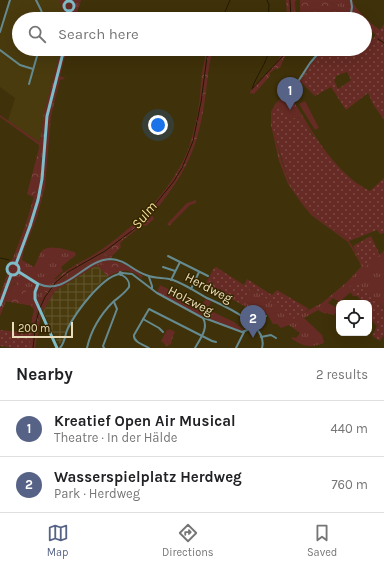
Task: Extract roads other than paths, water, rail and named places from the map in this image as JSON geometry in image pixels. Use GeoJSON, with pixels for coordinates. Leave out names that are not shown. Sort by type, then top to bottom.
{"type":"FeatureCollection","features":[{"type":"Feature","properties":{"kind":"main road"},"geometry":{"type":"LineString","coordinates":[[65,1],[75,1],[74,9],[69,11],[66,10],[64,7],[65,1]]}},
{"type":"Feature","properties":{"kind":"main road"},"geometry":{"type":"LineString","coordinates":[[16,264],[38,200],[42,174],[47,116],[62,56]]}},
{"type":"Feature","properties":{"kind":"main road"},"geometry":{"type":"LineString","coordinates":[[11,275],[8,273],[8,267],[10,264],[16,264]]}},
{"type":"Feature","properties":{"kind":"main road"},"geometry":{"type":"LineString","coordinates":[[11,275],[15,275],[19,272],[19,267],[16,264]]}},
{"type":"Feature","properties":{"kind":"main road","name":"Herdweg"},"geometry":{"type":"LineString","coordinates":[[19,272],[38,284]]}},
{"type":"Feature","properties":{"kind":"main road"},"geometry":{"type":"LineString","coordinates":[[0,305],[11,275]]}},
{"type":"Feature","properties":{"kind":"main road"},"geometry":{"type":"LineString","coordinates":[[38,284],[34,295],[58,348]]}},
{"type":"Feature","properties":{"kind":"street"},"geometry":{"type":"LineString","coordinates":[[0,32],[10,0]]}},
{"type":"Feature","properties":{"kind":"street"},"geometry":{"type":"LineString","coordinates":[[36,0],[42,12]]}},
{"type":"Feature","properties":{"kind":"street"},"geometry":{"type":"LineString","coordinates":[[351,0],[352,12]]}},
{"type":"Feature","properties":{"kind":"street"},"geometry":{"type":"LineString","coordinates":[[0,50],[20,65],[33,69]]}},
{"type":"Feature","properties":{"kind":"street"},"geometry":{"type":"LineString","coordinates":[[28,84],[37,56]]}},
{"type":"Feature","properties":{"kind":"street"},"geometry":{"type":"LineString","coordinates":[[288,96],[316,56]]}},
{"type":"Feature","properties":{"kind":"street"},"geometry":{"type":"LineString","coordinates":[[168,256],[208,276]]}},
{"type":"Feature","properties":{"kind":"street","name":"Herdweg"},"geometry":{"type":"LineString","coordinates":[[38,284],[47,287],[55,286],[66,282],[95,263],[108,259],[122,262],[149,277],[171,280],[236,312],[252,324],[262,337]]}},
{"type":"Feature","properties":{"kind":"street"},"geometry":{"type":"LineString","coordinates":[[171,280],[180,262]]}},
{"type":"Feature","properties":{"kind":"street"},"geometry":{"type":"LineString","coordinates":[[163,266],[175,271]]}},
{"type":"Feature","properties":{"kind":"street"},"geometry":{"type":"LineString","coordinates":[[191,289],[199,272]]}},
{"type":"Feature","properties":{"kind":"street"},"geometry":{"type":"LineString","coordinates":[[58,348],[62,345],[72,320],[97,288],[107,279],[121,274],[127,279],[129,287],[114,302],[97,323],[92,331],[87,348]]}},
{"type":"Feature","properties":{"kind":"street","name":"Holzweg"},"geometry":{"type":"LineString","coordinates":[[121,274],[132,274],[152,289],[203,318],[244,332]]}},
{"type":"Feature","properties":{"kind":"street"},"geometry":{"type":"LineString","coordinates":[[149,277],[152,289]]}},
{"type":"Feature","properties":{"kind":"street"},"geometry":{"type":"LineString","coordinates":[[104,348],[103,346],[117,309],[114,302]]}},
{"type":"Feature","properties":{"kind":"street"},"geometry":{"type":"LineString","coordinates":[[149,348],[134,338],[148,309],[151,309],[201,336],[216,342]]}},
{"type":"Feature","properties":{"kind":"street"},"geometry":{"type":"LineString","coordinates":[[252,324],[266,316]]}},
{"type":"Feature","properties":{"kind":"street"},"geometry":{"type":"LineString","coordinates":[[195,348],[205,326],[203,318]]}},
{"type":"Feature","properties":{"kind":"street"},"geometry":{"type":"LineString","coordinates":[[143,319],[160,328],[163,332]]}},
{"type":"Feature","properties":{"kind":"street"},"geometry":{"type":"LineString","coordinates":[[236,348],[244,332],[255,327]]}},
{"type":"Feature","properties":{"kind":"street"},"geometry":{"type":"LineString","coordinates":[[262,348],[262,337],[271,335],[276,338]]}},
{"type":"Feature","properties":{"kind":"waterway","name":"Sulm"},"geometry":{"type":"LineString","coordinates":[[225,12],[230,0]]}},
{"type":"Feature","properties":{"kind":"waterway"},"geometry":{"type":"LineString","coordinates":[[267,0],[269,5],[268,12]]}},
{"type":"Feature","properties":{"kind":"waterway"},"geometry":{"type":"LineString","coordinates":[[290,0],[291,12]]}},
{"type":"Feature","properties":{"kind":"waterway"},"geometry":{"type":"LineString","coordinates":[[378,39],[384,43]]}},
{"type":"Feature","properties":{"kind":"waterway","name":"Sulm"},"geometry":{"type":"LineString","coordinates":[[40,308],[45,297],[56,282],[68,272],[105,251],[137,227],[174,181],[182,168],[193,141],[201,102],[207,56]]}},
{"type":"Feature","properties":{"kind":"waterway"},"geometry":{"type":"LineString","coordinates":[[252,89],[267,56]]}},
{"type":"Feature","properties":{"kind":"waterway"},"geometry":{"type":"LineString","coordinates":[[252,89],[282,56]]}},
{"type":"Feature","properties":{"kind":"waterway"},"geometry":{"type":"LineString","coordinates":[[0,258],[9,260]]}},
{"type":"Feature","properties":{"kind":"waterway","name":"Sulm"},"geometry":{"type":"LineString","coordinates":[[33,348],[36,322],[39,311]]}},
{"type":"Feature","properties":{"kind":"place","name":"Kreatief Open Air Musical"},"geometry":{"type":"Point","coordinates":[290,110]}},
{"type":"Feature","properties":{"kind":"place","name":"Wasserspielplatz Herdweg"},"geometry":{"type":"Point","coordinates":[253,338]}}]}
